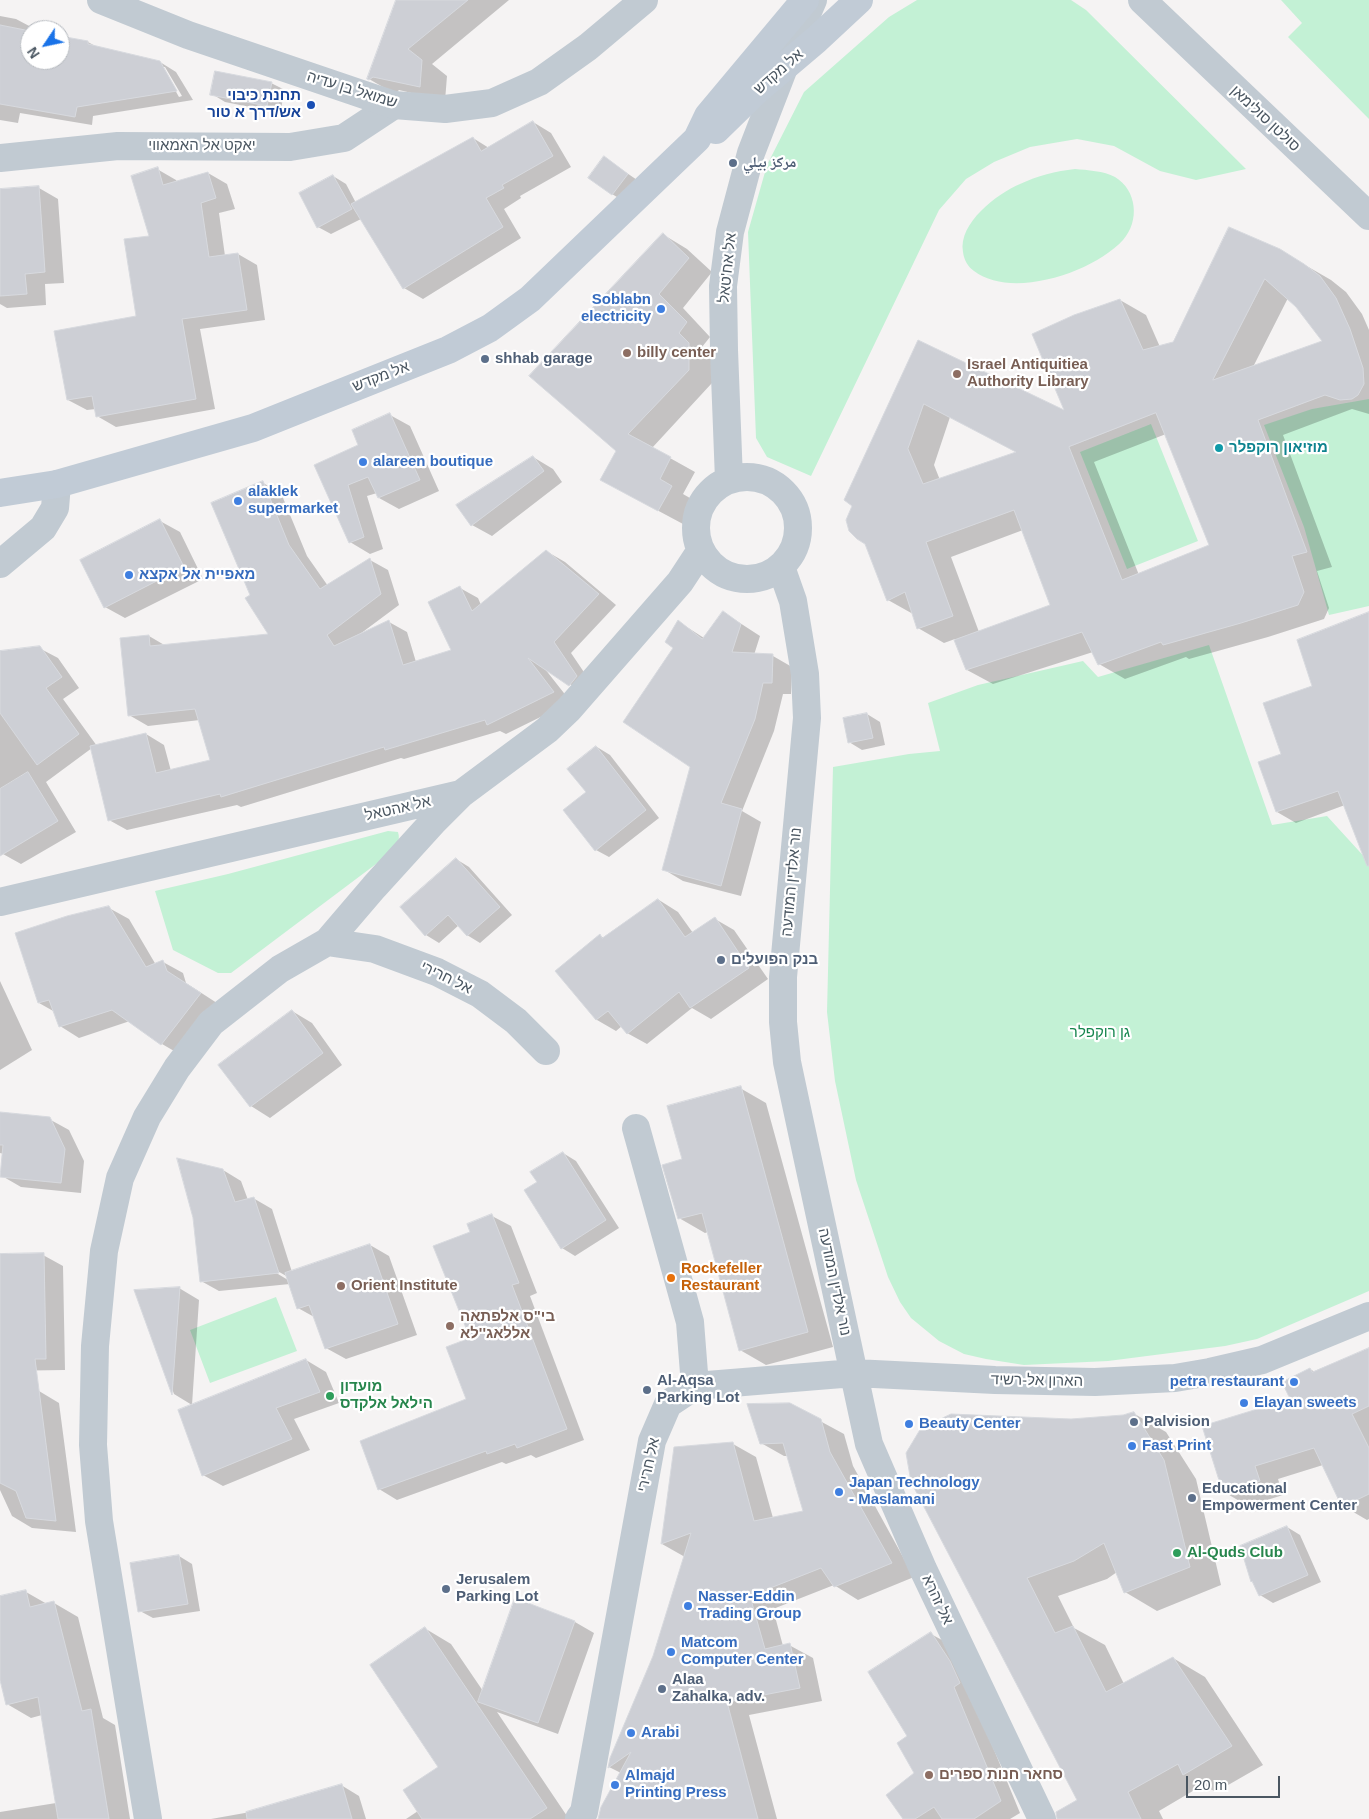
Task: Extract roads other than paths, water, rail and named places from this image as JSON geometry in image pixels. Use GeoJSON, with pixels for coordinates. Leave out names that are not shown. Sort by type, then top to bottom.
{"type":"FeatureCollection","features":[{"type":"Feature","properties":{"kind":"main road","name":"אל מקדש"},"geometry":{"type":"LineString","coordinates":[[0,493],[57,484],[253,428],[448,350],[490,328],[530,299],[697,139],[708,116],[805,0]]}},
{"type":"Feature","properties":{"kind":"main road","name":"אל מקדש"},"geometry":{"type":"LineString","coordinates":[[697,139],[712,133],[859,0]]}},
{"type":"Feature","properties":{"kind":"street","name":"שמואל בן עדיה"},"geometry":{"type":"LineString","coordinates":[[101,0],[188,35],[394,106],[445,109],[492,102],[539,82],[588,46],[644,0]]}},
{"type":"Feature","properties":{"kind":"street"},"geometry":{"type":"LineString","coordinates":[[785,65],[813,0]]}},
{"type":"Feature","properties":{"kind":"street","name":"סולטן סולימאן"},"geometry":{"type":"LineString","coordinates":[[1130,0],[1162,21]]}},
{"type":"Feature","properties":{"kind":"street","name":"סולטן סולימאן"},"geometry":{"type":"LineString","coordinates":[[1142,0],[1369,216]]}},
{"type":"Feature","properties":{"kind":"street","name":"אל אח'טאל"},"geometry":{"type":"LineString","coordinates":[[729,480],[724,350],[724,286],[730,232],[751,153],[785,65]]}},
{"type":"Feature","properties":{"kind":"street","name":"יאקט אל האמאווי"},"geometry":{"type":"LineString","coordinates":[[0,158],[118,146],[290,147],[344,138],[394,106]]}},
{"type":"Feature","properties":{"kind":"street"},"geometry":{"type":"LineString","coordinates":[[750,477],[767,481],[782,491],[793,505],[797,518],[798,535],[792,553],[781,567],[760,578],[743,579],[725,575],[711,564],[700,550],[696,537],[696,519],[702,502],[713,488],[729,480],[750,477]]}},
{"type":"Feature","properties":{"kind":"street"},"geometry":{"type":"LineString","coordinates":[[0,564],[43,528],[55,508],[57,484]]}},
{"type":"Feature","properties":{"kind":"street","name":"אל אהטאל"},"geometry":{"type":"LineString","coordinates":[[0,902],[461,794],[547,730],[569,709],[680,582],[700,550]]}},
{"type":"Feature","properties":{"kind":"street","name":"נור אלדין המודעה"},"geometry":{"type":"LineString","coordinates":[[781,567],[792,601],[805,674],[807,718],[783,977],[783,1022],[787,1062],[854,1373]]}},
{"type":"Feature","properties":{"kind":"street"},"geometry":{"type":"LineString","coordinates":[[148,1819],[99,1521],[93,1445],[95,1346],[104,1251],[120,1178],[147,1117],[177,1068],[211,1023],[280,968],[327,942],[381,879],[461,794]]}},
{"type":"Feature","properties":{"kind":"street","name":"אל חרירי"},"geometry":{"type":"LineString","coordinates":[[327,942],[375,949],[437,972],[480,994],[516,1021],[546,1051]]}},
{"type":"Feature","properties":{"kind":"street"},"geometry":{"type":"LineString","coordinates":[[636,1128],[690,1322],[694,1386]]}},
{"type":"Feature","properties":{"kind":"street","name":"הארון אל-רשיד"},"geometry":{"type":"LineString","coordinates":[[694,1386],[854,1373],[994,1380],[1095,1382],[1175,1378],[1262,1360],[1369,1316]]}},
{"type":"Feature","properties":{"kind":"street","name":"אל זהרא"},"geometry":{"type":"LineString","coordinates":[[854,1373],[869,1444],[922,1569],[1042,1819]]}},
{"type":"Feature","properties":{"kind":"street","name":"אל חרירי"},"geometry":{"type":"LineString","coordinates":[[579,1819],[584,1812],[652,1441],[668,1404],[694,1386]]}},
{"type":"Feature","properties":{"kind":"place","name":"תחנת כיבוי אש/דרך א טור"},"geometry":{"type":"Point","coordinates":[311,105]}},
{"type":"Feature","properties":{"kind":"place","name":"مركز بيلي"},"geometry":{"type":"Point","coordinates":[733,163]}},
{"type":"Feature","properties":{"kind":"place","name":"Soblabn electricity"},"geometry":{"type":"Point","coordinates":[661,309]}},
{"type":"Feature","properties":{"kind":"place","name":"billy center"},"geometry":{"type":"Point","coordinates":[627,353]}},
{"type":"Feature","properties":{"kind":"place","name":"shhab garage"},"geometry":{"type":"Point","coordinates":[485,359]}},
{"type":"Feature","properties":{"kind":"place","name":"Israel Antiquitiea Authority Library"},"geometry":{"type":"Point","coordinates":[957,374]}},
{"type":"Feature","properties":{"kind":"place","name":"מוזיאון רוקפלר"},"geometry":{"type":"Point","coordinates":[1219,448]}},
{"type":"Feature","properties":{"kind":"place","name":"alareen boutique"},"geometry":{"type":"Point","coordinates":[363,462]}},
{"type":"Feature","properties":{"kind":"place","name":"alaklek supermarket"},"geometry":{"type":"Point","coordinates":[238,501]}},
{"type":"Feature","properties":{"kind":"place","name":"מאפיית אל אקצא"},"geometry":{"type":"Point","coordinates":[129,575]}},
{"type":"Feature","properties":{"kind":"place","name":"בנק הפועלים"},"geometry":{"type":"Point","coordinates":[721,960]}},
{"type":"Feature","properties":{"kind":"place","name":"Rockefeller Restaurant"},"geometry":{"type":"Point","coordinates":[671,1278]}},
{"type":"Feature","properties":{"kind":"place","name":"Orient Institute"},"geometry":{"type":"Point","coordinates":[341,1286]}},
{"type":"Feature","properties":{"kind":"place","name":"בי\"ס אלפתאה אללאג''לא"},"geometry":{"type":"Point","coordinates":[450,1326]}},
{"type":"Feature","properties":{"kind":"place","name":"petra restaurant"},"geometry":{"type":"Point","coordinates":[1294,1382]}},
{"type":"Feature","properties":{"kind":"place","name":"Al-Aqsa Parking Lot"},"geometry":{"type":"Point","coordinates":[647,1390]}},
{"type":"Feature","properties":{"kind":"place","name":"מועדון הילאל אלקדס"},"geometry":{"type":"Point","coordinates":[330,1396]}},
{"type":"Feature","properties":{"kind":"place","name":"Elayan sweets"},"geometry":{"type":"Point","coordinates":[1244,1403]}},
{"type":"Feature","properties":{"kind":"place","name":"Palvision"},"geometry":{"type":"Point","coordinates":[1134,1422]}},
{"type":"Feature","properties":{"kind":"place","name":"Beauty Center"},"geometry":{"type":"Point","coordinates":[909,1424]}},
{"type":"Feature","properties":{"kind":"place","name":"Fast Print"},"geometry":{"type":"Point","coordinates":[1132,1446]}},
{"type":"Feature","properties":{"kind":"place","name":"Japan Technology - Maslamani"},"geometry":{"type":"Point","coordinates":[839,1492]}},
{"type":"Feature","properties":{"kind":"place","name":"Educational Empowerment Center"},"geometry":{"type":"Point","coordinates":[1192,1498]}},
{"type":"Feature","properties":{"kind":"place","name":"Al-Quds Club"},"geometry":{"type":"Point","coordinates":[1177,1553]}},
{"type":"Feature","properties":{"kind":"place","name":"Jerusalem Parking Lot"},"geometry":{"type":"Point","coordinates":[446,1589]}},
{"type":"Feature","properties":{"kind":"place","name":"Nasser-Eddin Trading Group"},"geometry":{"type":"Point","coordinates":[688,1606]}},
{"type":"Feature","properties":{"kind":"place","name":"Matcom Computer Center"},"geometry":{"type":"Point","coordinates":[671,1652]}},
{"type":"Feature","properties":{"kind":"place","name":"Alaa Zahalka, adv."},"geometry":{"type":"Point","coordinates":[662,1689]}},
{"type":"Feature","properties":{"kind":"place","name":"Arabi"},"geometry":{"type":"Point","coordinates":[631,1733]}},
{"type":"Feature","properties":{"kind":"place","name":"סחאר חנות ספרים"},"geometry":{"type":"Point","coordinates":[929,1775]}},
{"type":"Feature","properties":{"kind":"place","name":"Almajd Printing Press"},"geometry":{"type":"Point","coordinates":[615,1785]}},
{"type":"Feature","properties":{"kind":"park label","name":"גן רוקפלר"},"geometry":{"type":"Point","coordinates":[1100,1033]}}]}
